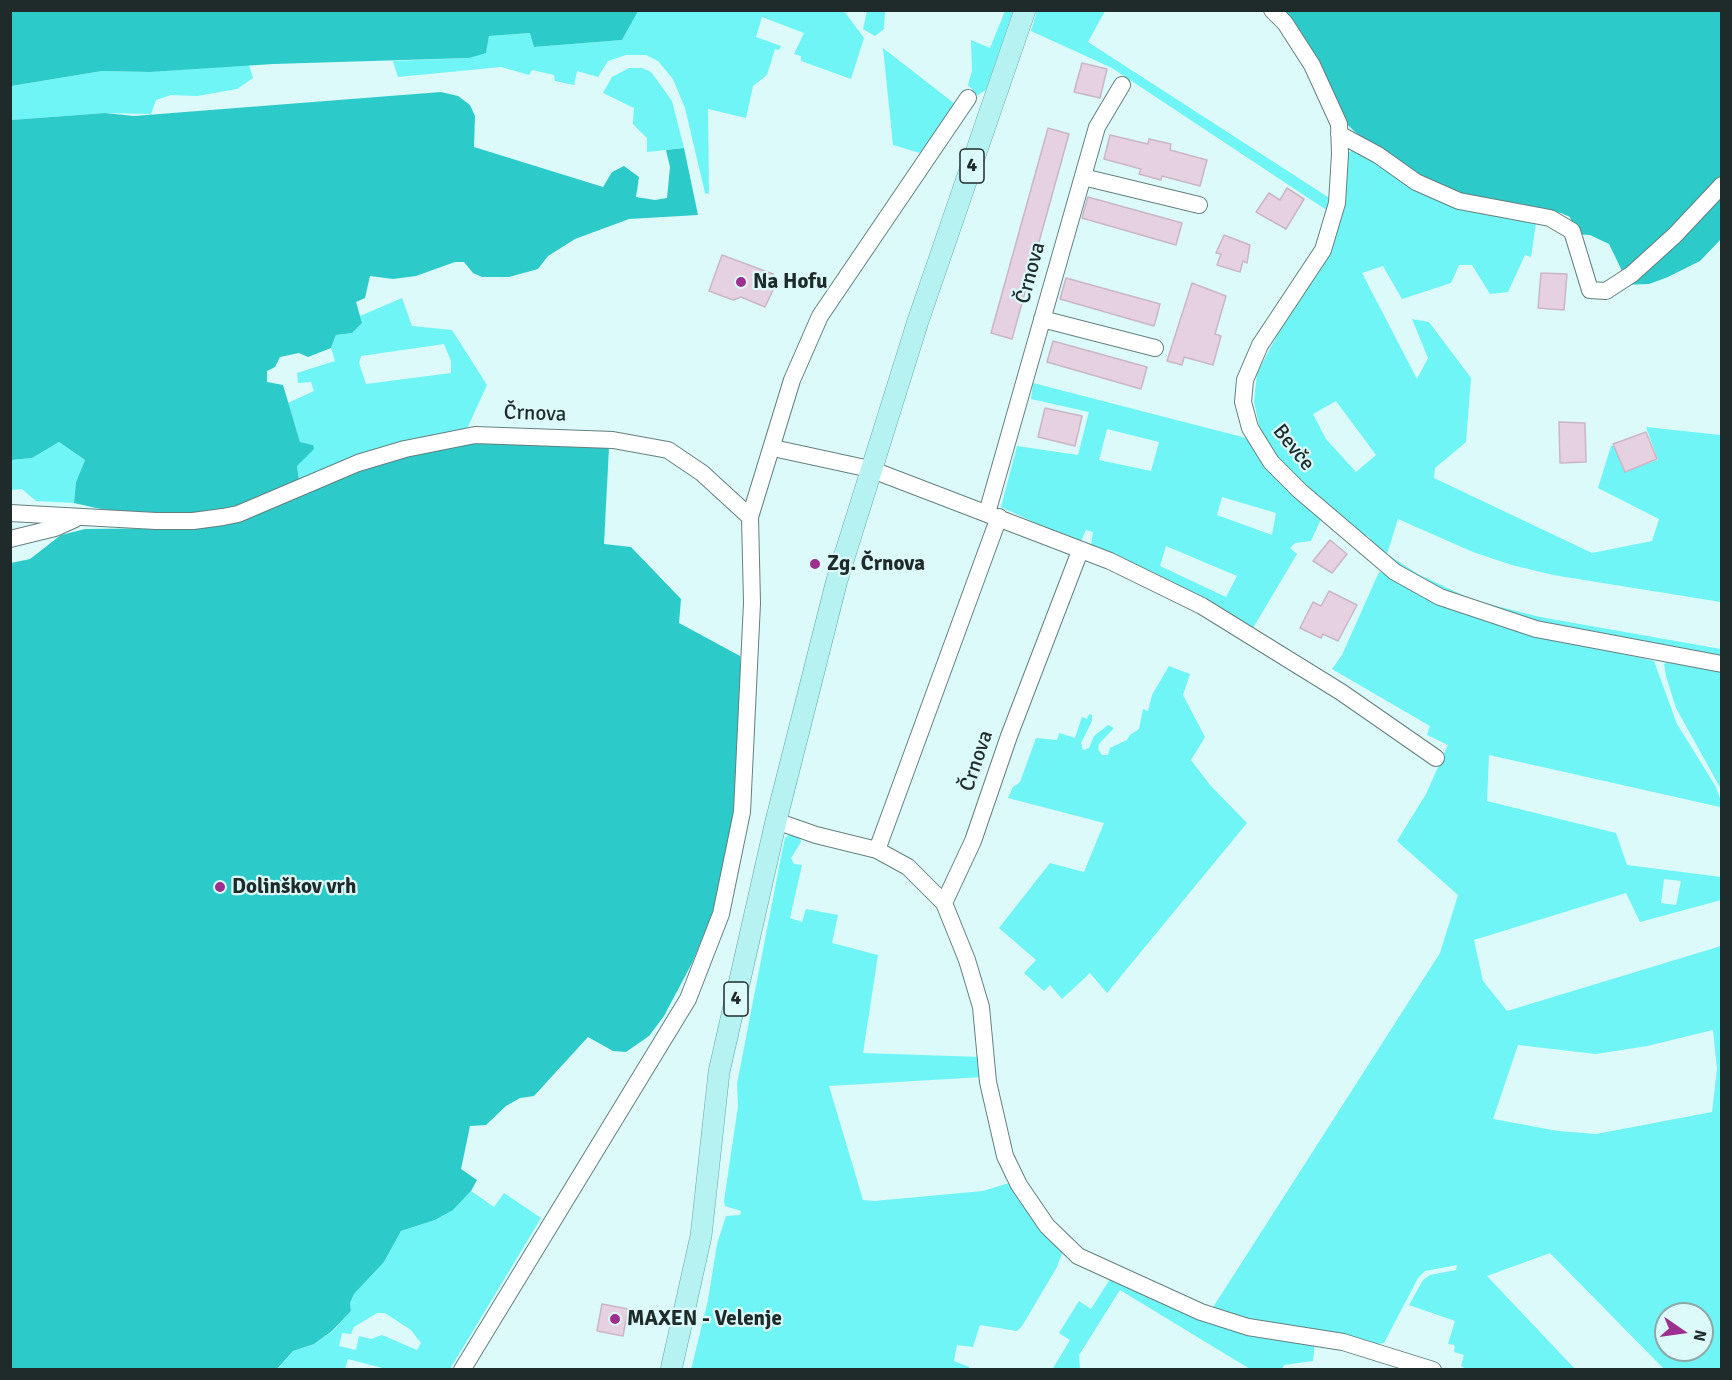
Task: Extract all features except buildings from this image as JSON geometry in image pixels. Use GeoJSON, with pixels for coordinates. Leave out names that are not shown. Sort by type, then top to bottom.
{"type":"FeatureCollection","features":[{"type":"Feature","properties":{"kind":"main road","name":"4"},"geometry":{"type":"LineString","coordinates":[[671,1370],[701,1236],[719,1072],[776,821],[837,580],[918,321],[1025,10]]}},
{"type":"Feature","properties":{"kind":"street","name":"Bevče"},"geometry":{"type":"LineString","coordinates":[[1272,10],[1285,22],[1312,65],[1339,124],[1339,134],[1337,203],[1323,250],[1260,345],[1245,380],[1243,402],[1250,428],[1270,462],[1300,491],[1395,572],[1440,597],[1536,629],[1722,664]]}},
{"type":"Feature","properties":{"kind":"street","name":"Črnova"},"geometry":{"type":"LineString","coordinates":[[877,850],[993,515],[1042,319],[1097,128],[1122,85]]}},
{"type":"Feature","properties":{"kind":"street"},"geometry":{"type":"LineString","coordinates":[[462,1370],[688,999],[721,914],[742,812],[752,603],[750,517],[792,380],[820,316],[968,98]]}},
{"type":"Feature","properties":{"kind":"street"},"geometry":{"type":"LineString","coordinates":[[1339,134],[1378,154],[1416,182],[1459,201],[1550,218],[1572,231],[1590,290],[1606,291],[1632,274],[1675,235],[1722,184]]}},
{"type":"Feature","properties":{"kind":"street"},"geometry":{"type":"LineString","coordinates":[[1083,177],[1199,205]]}},
{"type":"Feature","properties":{"kind":"street"},"geometry":{"type":"LineString","coordinates":[[1042,319],[1155,348]]}},
{"type":"Feature","properties":{"kind":"street","name":"Črnova"},"geometry":{"type":"LineString","coordinates":[[10,513],[193,521],[223,517],[238,514],[358,463],[405,448],[475,435],[613,440],[668,450],[702,473],[750,517]]}},
{"type":"Feature","properties":{"kind":"street"},"geometry":{"type":"LineString","coordinates":[[773,448],[870,469],[1110,561],[1202,606],[1341,692],[1436,758]]}},
{"type":"Feature","properties":{"kind":"street"},"geometry":{"type":"LineString","coordinates":[[10,539],[55,528],[79,517]]}},
{"type":"Feature","properties":{"kind":"street","name":"Črnova"},"geometry":{"type":"LineString","coordinates":[[944,903],[973,841],[1009,735],[1080,551]]}},
{"type":"Feature","properties":{"kind":"street"},"geometry":{"type":"LineString","coordinates":[[776,821],[816,835],[877,850],[908,867],[944,903],[967,960],[981,1007],[987,1082],[1005,1156],[1019,1185],[1047,1226],[1078,1256],[1201,1312],[1248,1327],[1290,1336],[1342,1342],[1433,1370]]}},
{"type":"Feature","properties":{"kind":"shaded area"},"geometry":{"type":"Polygon","coordinates":[[[11,10],[638,11],[622,40],[534,47],[530,33],[489,36],[486,53],[469,58],[273,64],[150,72],[102,71],[11,86],[11,10]]]}},
{"type":"Feature","properties":{"kind":"shaded area"},"geometry":{"type":"Polygon","coordinates":[[[638,10],[844,11],[864,38],[851,79],[801,61],[801,56],[794,54],[804,33],[762,17],[756,37],[781,46],[779,50],[775,49],[767,75],[753,86],[746,118],[708,109],[709,194],[705,193],[685,108],[673,79],[658,61],[646,55],[626,55],[608,61],[598,77],[577,71],[574,85],[555,81],[554,75],[532,70],[529,75],[501,67],[398,77],[393,61],[469,58],[486,52],[489,36],[531,33],[534,47],[622,40],[638,10]]]}},
{"type":"Feature","properties":{"kind":"shaded area"},"geometry":{"type":"Polygon","coordinates":[[[867,11],[885,11],[884,29],[875,36],[863,29],[867,11]]]}},
{"type":"Feature","properties":{"kind":"shaded area"},"geometry":{"type":"Polygon","coordinates":[[[1005,11],[1013,11],[986,90],[973,98],[974,91],[968,85],[972,71],[971,40],[990,48],[1005,11]]]}},
{"type":"Feature","properties":{"kind":"shaded area"},"geometry":{"type":"Polygon","coordinates":[[[1037,11],[1105,11],[1088,42],[1331,199],[1330,206],[1325,209],[1112,68],[1031,31],[1037,11]]]}},
{"type":"Feature","properties":{"kind":"shaded area"},"geometry":{"type":"Polygon","coordinates":[[[1283,11],[1721,11],[1721,239],[1700,261],[1668,277],[1649,284],[1621,285],[1623,273],[1609,244],[1590,235],[1575,234],[1570,217],[1561,213],[1465,198],[1396,163],[1355,132],[1343,120],[1283,11]]]}},
{"type":"Feature","properties":{"kind":"shaded area"},"geometry":{"type":"Polygon","coordinates":[[[883,48],[955,104],[920,153],[893,145],[883,48]]]}},
{"type":"Feature","properties":{"kind":"shaded area"},"geometry":{"type":"Polygon","coordinates":[[[249,65],[253,78],[237,89],[197,96],[171,95],[156,100],[151,114],[105,113],[11,120],[11,86],[102,71],[150,72],[249,65]]]}},
{"type":"Feature","properties":{"kind":"shaded area"},"geometry":{"type":"Polygon","coordinates":[[[629,68],[642,68],[651,72],[672,101],[684,148],[647,152],[647,138],[633,124],[634,108],[603,93],[612,77],[629,68]]]}},
{"type":"Feature","properties":{"kind":"shaded area"},"geometry":{"type":"Polygon","coordinates":[[[441,92],[458,96],[470,105],[475,116],[474,147],[603,187],[612,172],[624,166],[639,177],[636,197],[655,200],[667,198],[670,167],[666,150],[684,148],[698,215],[629,219],[575,239],[548,256],[538,269],[509,277],[482,277],[473,273],[464,262],[455,262],[416,276],[393,279],[370,276],[365,298],[356,302],[362,323],[352,333],[336,335],[331,348],[308,357],[299,353],[280,357],[275,367],[267,371],[267,382],[283,385],[300,442],[313,445],[314,449],[297,466],[299,481],[239,506],[180,515],[134,514],[96,508],[74,503],[76,482],[85,460],[59,442],[32,458],[11,460],[11,120],[105,113],[134,116],[441,92]]]}},
{"type":"Feature","properties":{"kind":"shaded area"},"geometry":{"type":"Polygon","coordinates":[[[1355,148],[1536,223],[1531,257],[1525,255],[1508,292],[1490,294],[1472,265],[1459,265],[1451,283],[1402,299],[1383,266],[1362,273],[1417,379],[1428,358],[1412,319],[1429,322],[1471,378],[1466,442],[1435,468],[1434,478],[1592,553],[1652,541],[1659,519],[1598,488],[1611,446],[1615,446],[1626,470],[1658,460],[1646,427],[1721,435],[1721,602],[1553,575],[1512,565],[1473,552],[1398,519],[1387,554],[1418,574],[1473,600],[1540,617],[1721,649],[1721,659],[1538,624],[1453,596],[1386,558],[1368,536],[1355,533],[1302,486],[1262,439],[1254,402],[1257,373],[1287,317],[1318,271],[1348,153],[1355,148]],[[1336,401],[1313,414],[1326,439],[1356,472],[1376,455],[1336,401]]]}},
{"type":"Feature","properties":{"kind":"shaded area"},"geometry":{"type":"Polygon","coordinates":[[[402,298],[412,326],[452,330],[487,385],[466,431],[299,481],[297,466],[313,445],[300,442],[288,403],[314,391],[311,382],[298,383],[297,373],[335,361],[331,348],[336,335],[352,333],[362,323],[360,316],[402,298]],[[444,344],[361,356],[359,363],[366,384],[451,373],[451,361],[444,344]]]}},
{"type":"Feature","properties":{"kind":"shaded area"},"geometry":{"type":"Polygon","coordinates":[[[1033,383],[1246,438],[1321,519],[1311,541],[1295,543],[1290,548],[1297,554],[1253,628],[1206,600],[1091,545],[1093,532],[1086,530],[1081,541],[1075,541],[1001,507],[1017,446],[1078,455],[1089,412],[1031,399],[1033,383]],[[1107,429],[1099,460],[1151,471],[1159,442],[1107,429]],[[1222,497],[1217,515],[1272,535],[1276,513],[1222,497]],[[1166,546],[1160,566],[1226,597],[1237,576],[1166,546]]]}},
{"type":"Feature","properties":{"kind":"shaded area"},"geometry":{"type":"Polygon","coordinates":[[[469,441],[609,447],[604,544],[631,547],[681,599],[679,623],[740,656],[740,754],[732,825],[716,906],[692,963],[664,1016],[649,1036],[626,1052],[613,1051],[588,1037],[534,1096],[520,1098],[506,1106],[486,1125],[470,1126],[461,1169],[477,1180],[471,1191],[453,1210],[435,1220],[401,1231],[384,1262],[354,1294],[350,1303],[351,1311],[332,1331],[314,1344],[293,1351],[277,1369],[11,1370],[11,563],[30,559],[61,535],[85,529],[191,528],[349,470],[469,441]]]}},
{"type":"Feature","properties":{"kind":"shaded area"},"geometry":{"type":"Polygon","coordinates":[[[59,442],[85,460],[76,482],[74,503],[36,501],[22,489],[11,490],[11,460],[32,458],[59,442]]]}},
{"type":"Feature","properties":{"kind":"shaded area"},"geometry":{"type":"Polygon","coordinates":[[[1379,572],[1387,574],[1453,610],[1491,623],[1654,661],[1677,724],[1716,787],[1721,801],[1721,813],[1720,807],[1489,755],[1487,801],[1616,833],[1627,865],[1721,877],[1721,900],[1640,922],[1626,893],[1474,940],[1483,981],[1507,1011],[1721,946],[1721,1369],[1664,1369],[1657,1362],[1714,1362],[1714,1302],[1654,1302],[1654,1359],[1550,1253],[1487,1276],[1575,1369],[1468,1370],[1461,1366],[1464,1355],[1454,1352],[1455,1345],[1448,1344],[1455,1321],[1409,1305],[1423,1280],[1430,1275],[1456,1270],[1457,1265],[1425,1271],[1418,1278],[1384,1343],[1376,1344],[1210,1312],[1440,953],[1458,895],[1397,841],[1426,794],[1448,745],[1427,735],[1430,726],[1332,669],[1342,655],[1379,572]],[[1664,879],[1661,903],[1676,905],[1681,881],[1664,879]],[[1713,1030],[1647,1046],[1596,1054],[1518,1045],[1493,1119],[1558,1131],[1596,1134],[1712,1112],[1717,1069],[1713,1030]]]}},
{"type":"Feature","properties":{"kind":"shaded area"},"geometry":{"type":"Polygon","coordinates":[[[1668,662],[1721,670],[1721,789],[1676,708],[1666,676],[1664,664],[1668,662]]]}},
{"type":"Feature","properties":{"kind":"shaded area"},"geometry":{"type":"Polygon","coordinates":[[[1169,666],[1190,674],[1183,695],[1205,737],[1191,760],[1210,785],[1247,823],[1107,993],[1090,973],[1062,999],[1050,985],[1044,991],[1024,973],[1036,960],[999,928],[1050,863],[1084,872],[1104,823],[1008,798],[1013,787],[1020,782],[1036,738],[1057,740],[1059,733],[1075,738],[1082,717],[1087,719],[1089,714],[1092,715],[1092,721],[1081,743],[1083,750],[1089,748],[1094,736],[1108,725],[1114,728],[1099,744],[1098,749],[1102,755],[1108,755],[1110,748],[1127,740],[1139,729],[1143,709],[1148,711],[1152,695],[1169,666]]]}},
{"type":"Feature","properties":{"kind":"shaded area"},"geometry":{"type":"Polygon","coordinates":[[[790,834],[799,835],[801,842],[791,858],[794,864],[802,865],[790,918],[802,922],[806,909],[838,915],[832,943],[878,955],[863,1053],[981,1057],[983,1077],[829,1086],[863,1200],[874,1201],[983,1191],[1012,1182],[1063,1251],[1057,1267],[1017,1331],[980,1325],[973,1347],[957,1345],[954,1361],[969,1369],[691,1370],[708,1300],[717,1244],[726,1216],[740,1215],[741,1211],[725,1206],[724,1201],[738,1106],[737,1084],[785,838],[790,834]]]}},
{"type":"Feature","properties":{"kind":"shaded area"},"geometry":{"type":"Polygon","coordinates":[[[471,1191],[494,1207],[504,1193],[541,1218],[450,1369],[386,1369],[348,1359],[345,1369],[277,1370],[293,1351],[314,1344],[333,1331],[351,1311],[350,1303],[354,1294],[384,1262],[401,1231],[435,1220],[453,1210],[471,1191]],[[377,1313],[354,1327],[351,1334],[342,1333],[339,1346],[356,1350],[359,1336],[371,1339],[382,1335],[417,1350],[421,1343],[411,1330],[385,1313],[377,1313]]]}},
{"type":"Feature","properties":{"kind":"shaded area"},"geometry":{"type":"Polygon","coordinates":[[[1112,1276],[1315,1342],[1313,1361],[1284,1365],[1282,1369],[1250,1369],[1120,1290],[1079,1355],[1080,1369],[1052,1370],[1070,1340],[1059,1333],[1079,1301],[1091,1309],[1112,1276]]]}},
{"type":"Feature","properties":{"kind":"place","name":"Na Hofu"},"geometry":{"type":"Point","coordinates":[741,282]}},
{"type":"Feature","properties":{"kind":"place","name":"Zg. Črnova"},"geometry":{"type":"Point","coordinates":[815,564]}},
{"type":"Feature","properties":{"kind":"place","name":"Dolinškov vrh"},"geometry":{"type":"Point","coordinates":[220,887]}},
{"type":"Feature","properties":{"kind":"place","name":"MAXEN - Velenje"},"geometry":{"type":"Point","coordinates":[615,1319]}}]}
